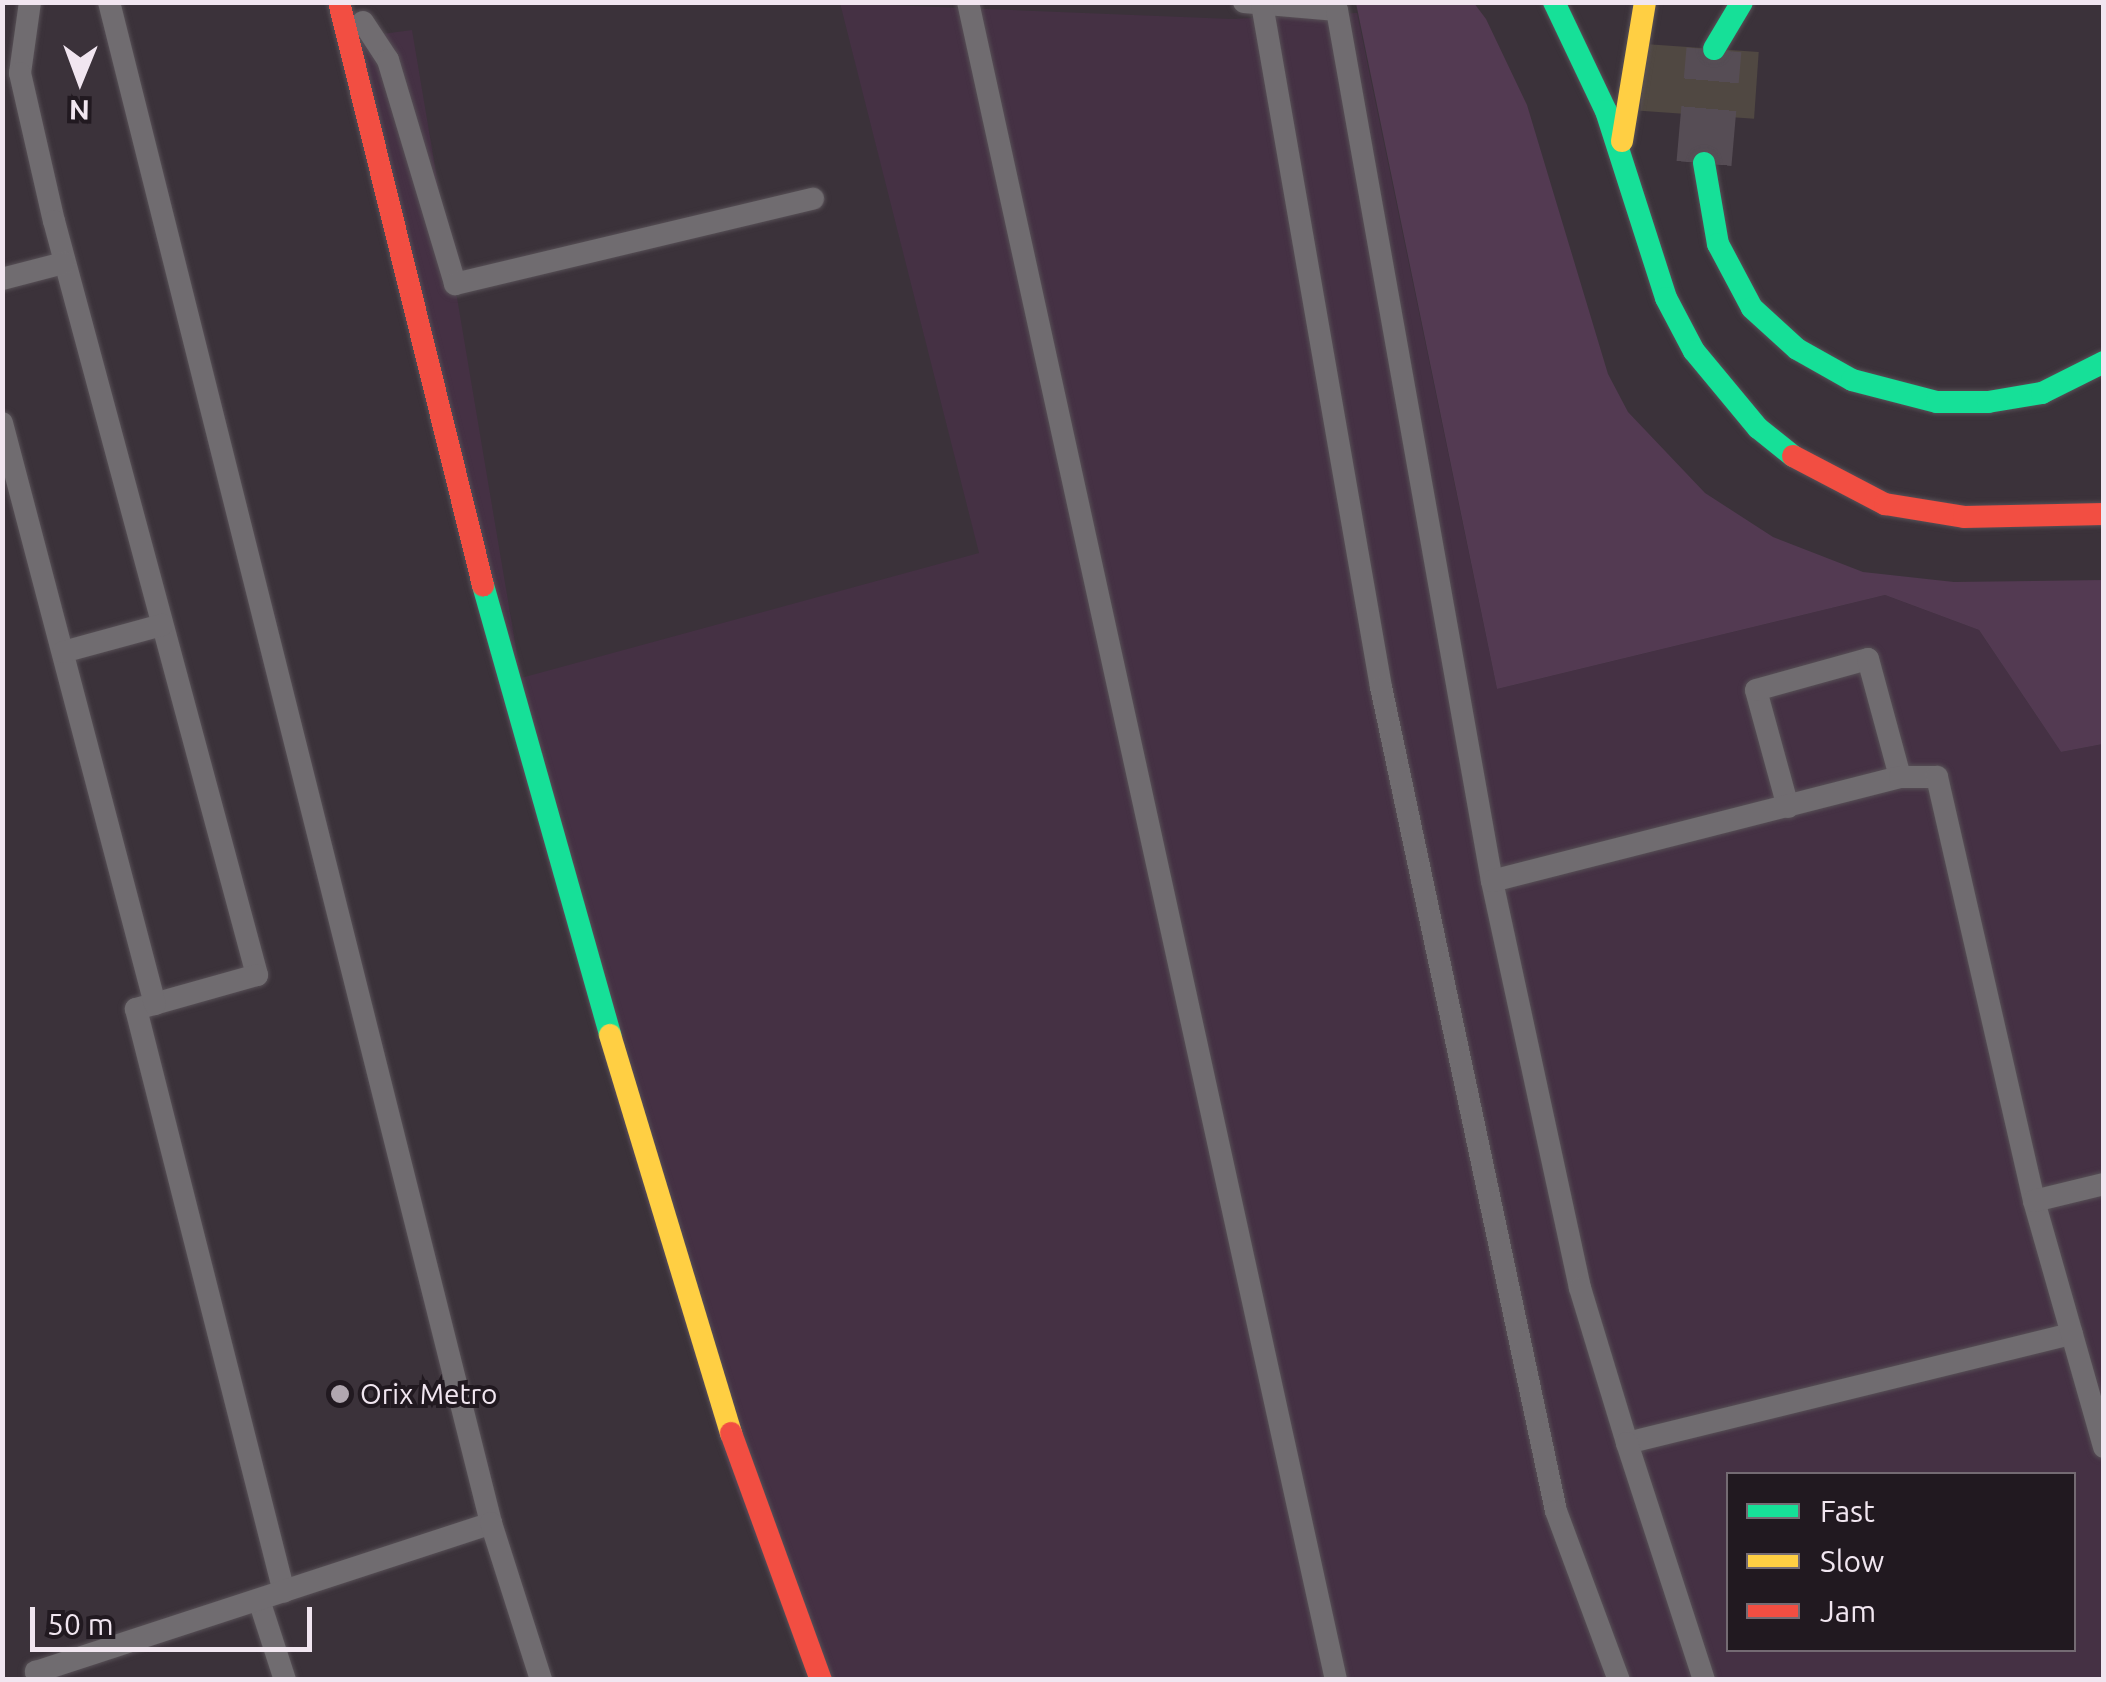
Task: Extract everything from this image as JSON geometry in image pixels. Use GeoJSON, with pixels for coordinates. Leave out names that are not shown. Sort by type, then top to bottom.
{"type":"FeatureCollection","features":[{"type":"Feature","properties":{"kind":"main road"},"geometry":{"type":"LineString","coordinates":[[339,2],[532,765],[700,1349],[822,1680]]}},
{"type":"Feature","properties":{"kind":"main road"},"geometry":{"type":"LineString","coordinates":[[1554,2],[1579,43],[1622,160],[1641,236],[1678,324],[1735,403],[1806,467],[1857,495],[1926,513],[2104,514]]}},
{"type":"Feature","properties":{"kind":"main road"},"geometry":{"type":"LineString","coordinates":[[1622,160],[1645,2]]}},
{"type":"Feature","properties":{"kind":"main road"},"geometry":{"type":"LineString","coordinates":[[1724,2],[1717,38],[1742,2]]}},
{"type":"Feature","properties":{"kind":"main road"},"geometry":{"type":"LineString","coordinates":[[1704,163],[1718,244],[1752,308],[1797,349],[1852,380],[1937,402],[1988,402],[2042,393],[2104,362]]}},
{"type":"Feature","properties":{"kind":"lane"},"geometry":{"type":"LineString","coordinates":[[30,2],[20,74],[64,263],[257,976],[136,1009],[284,1592]]}},
{"type":"Feature","properties":{"kind":"lane"},"geometry":{"type":"LineString","coordinates":[[110,2],[491,1523],[540,1680]]}},
{"type":"Feature","properties":{"kind":"lane"},"geometry":{"type":"LineString","coordinates":[[354,2],[388,60],[456,284],[813,199]]}},
{"type":"Feature","properties":{"kind":"lane"},"geometry":{"type":"LineString","coordinates":[[968,2],[1336,1680]]}},
{"type":"Feature","properties":{"kind":"lane"},"geometry":{"type":"LineString","coordinates":[[1619,1680],[1556,1510],[1382,687],[1253,3],[1337,10],[1492,881],[1580,1288],[1704,1680]]}},
{"type":"Feature","properties":{"kind":"lane"},"geometry":{"type":"LineString","coordinates":[[2,279],[64,263]]}},
{"type":"Feature","properties":{"kind":"lane"},"geometry":{"type":"LineString","coordinates":[[2,423],[155,1004]]}},
{"type":"Feature","properties":{"kind":"lane"},"geometry":{"type":"LineString","coordinates":[[63,652],[162,625]]}},
{"type":"Feature","properties":{"kind":"lane"},"geometry":{"type":"LineString","coordinates":[[1788,807],[1756,690],[1868,659],[1900,777]]}},
{"type":"Feature","properties":{"kind":"lane"},"geometry":{"type":"LineString","coordinates":[[1492,881],[1900,777],[1937,777],[2034,1201],[2104,1447]]}},
{"type":"Feature","properties":{"kind":"lane"},"geometry":{"type":"LineString","coordinates":[[2034,1201],[2104,1184]]}},
{"type":"Feature","properties":{"kind":"lane"},"geometry":{"type":"LineString","coordinates":[[1627,1443],[2072,1334]]}},
{"type":"Feature","properties":{"kind":"lane"},"geometry":{"type":"LineString","coordinates":[[39,1680],[36,1672],[491,1523]]}},
{"type":"Feature","properties":{"kind":"lane"},"geometry":{"type":"LineString","coordinates":[[259,1600],[285,1680]]}},
{"type":"Feature","properties":{"kind":"shaded area"},"geometry":{"type":"Polygon","coordinates":[[[840,3],[1232,19],[1357,13],[1497,689],[1885,595],[1979,630],[2061,752],[2103,744],[2103,1679],[809,1679],[730,1472],[627,1137],[496,680],[337,40],[412,30],[521,678],[979,553],[840,3]]]}},
{"type":"Feature","properties":{"kind":"shaded area"},"geometry":{"type":"Polygon","coordinates":[[[1356,3],[1474,3],[1486,19],[1527,105],[1608,374],[1628,412],[1705,493],[1773,537],[1863,572],[1954,582],[2103,580],[2103,744],[2061,752],[1979,630],[1885,595],[1497,689],[1356,3]]]}},
{"type":"Feature","properties":{"kind":"building"},"geometry":{"type":"Polygon","coordinates":[[[1645,44],[1759,52],[1754,119],[1640,111],[1645,44]]]}},
{"type":"Feature","properties":{"kind":"tunnel"},"geometry":{"type":"LineString","coordinates":[[1704,163],[1714,49]]}},
{"type":"Feature","properties":{"kind":"traffic: fast"},"geometry":{"type":"LineString","coordinates":[[1554,2],[1606,111],[1666,298],[1694,351],[1758,428],[1793,456]]}},
{"type":"Feature","properties":{"kind":"traffic: fast"},"geometry":{"type":"LineString","coordinates":[[1714,49],[1742,2]]}},
{"type":"Feature","properties":{"kind":"traffic: fast"},"geometry":{"type":"LineString","coordinates":[[1704,163],[1718,244],[1752,308],[1797,349],[1852,380],[1937,402],[1988,402],[2042,393],[2104,362]]}},
{"type":"Feature","properties":{"kind":"traffic: fast"},"geometry":{"type":"LineString","coordinates":[[483,585],[610,1035]]}},
{"type":"Feature","properties":{"kind":"traffic: slow"},"geometry":{"type":"LineString","coordinates":[[1622,141],[1645,2]]}},
{"type":"Feature","properties":{"kind":"traffic: slow"},"geometry":{"type":"LineString","coordinates":[[610,1035],[731,1433]]}},
{"type":"Feature","properties":{"kind":"traffic: jam"},"geometry":{"type":"LineString","coordinates":[[339,2],[483,585]]}},
{"type":"Feature","properties":{"kind":"traffic: jam"},"geometry":{"type":"LineString","coordinates":[[1793,456],[1885,504],[1964,517],[2104,514]]}},
{"type":"Feature","properties":{"kind":"traffic: jam"},"geometry":{"type":"LineString","coordinates":[[731,1433],[821,1680]]}},
{"type":"Feature","properties":{"kind":"place","name":"Orix Metro"},"geometry":{"type":"Point","coordinates":[340,1394]}}]}
